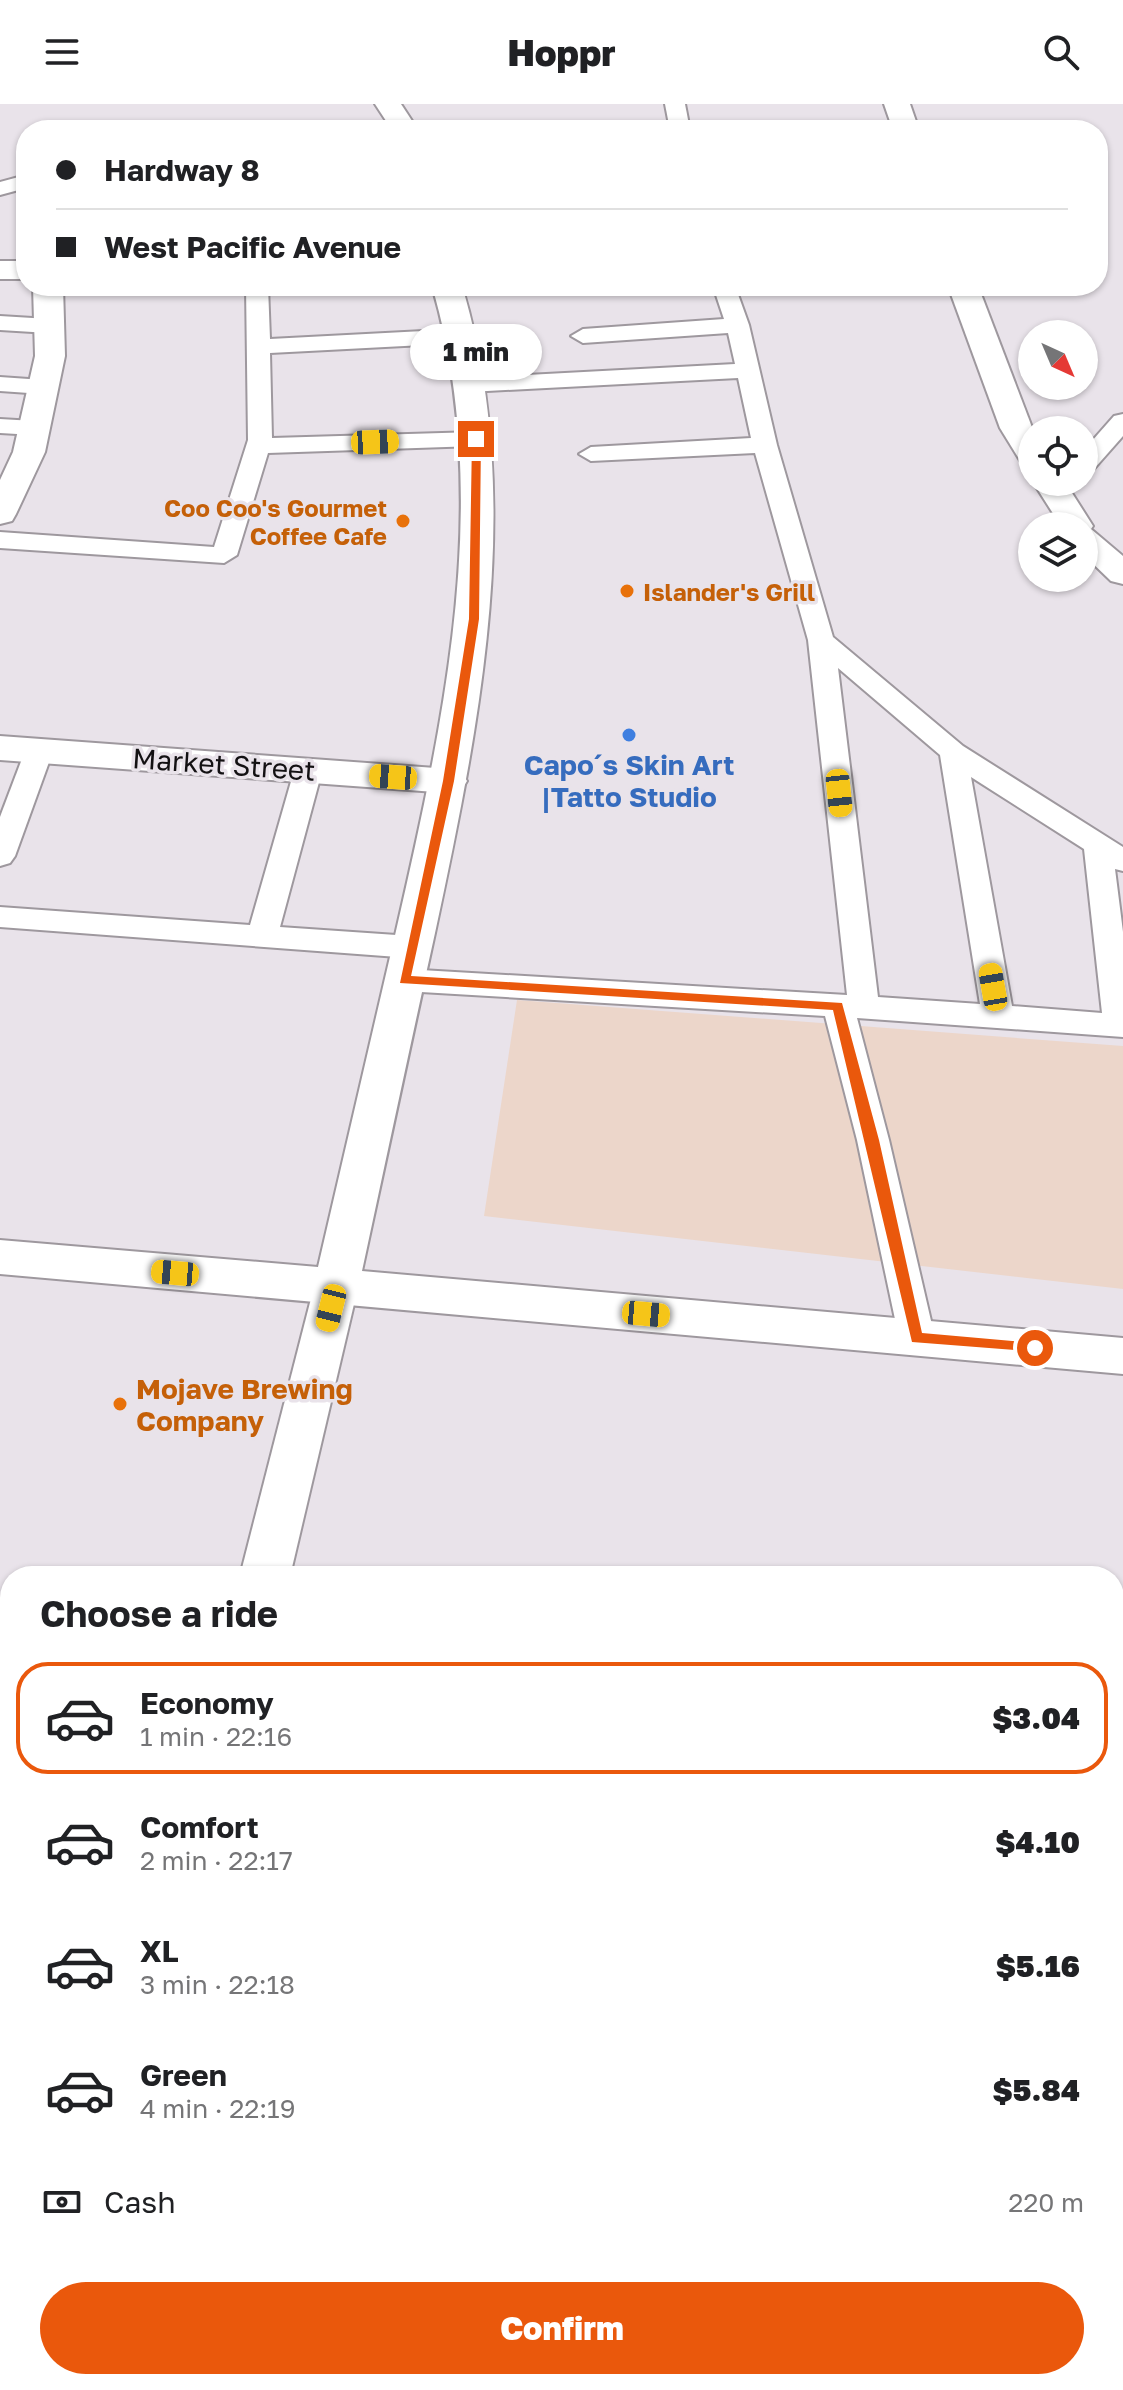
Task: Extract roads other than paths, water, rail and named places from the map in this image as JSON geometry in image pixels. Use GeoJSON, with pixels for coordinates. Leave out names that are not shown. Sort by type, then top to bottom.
{"type":"FeatureCollection","features":[{"type":"Feature","properties":{"kind":"street"},"geometry":{"type":"LineString","coordinates":[[0,514],[29,452],[50,356],[48,296]]}},
{"type":"Feature","properties":{"kind":"street"},"geometry":{"type":"LineString","coordinates":[[267,1566],[336,1287],[449,781],[474,619],[476,439],[462,336],[450,296]]}},
{"type":"Feature","properties":{"kind":"street"},"geometry":{"type":"LineString","coordinates":[[967,296],[1018,431]]}},
{"type":"Feature","properties":{"kind":"street"},"geometry":{"type":"LineString","coordinates":[[1098,550],[1123,574]]}},
{"type":"Feature","properties":{"kind":"street","name":"Market Street"},"geometry":{"type":"LineString","coordinates":[[0,748],[449,781]]}},
{"type":"Feature","properties":{"kind":"street"},"geometry":{"type":"LineString","coordinates":[[0,1257],[1123,1356]]}},
{"type":"Feature","properties":{"kind":"lane"},"geometry":{"type":"LineString","coordinates":[[0,540],[224,555],[258,446],[257,296]]}},
{"type":"Feature","properties":{"kind":"lane"},"geometry":{"type":"LineString","coordinates":[[728,296],[738,325],[765,445],[821,640],[851,1007],[873,1140],[917,1338]]}},
{"type":"Feature","properties":{"kind":"lane"},"geometry":{"type":"LineString","coordinates":[[0,323],[49,326]]}},
{"type":"Feature","properties":{"kind":"lane"},"geometry":{"type":"LineString","coordinates":[[583,336],[738,325]]}},
{"type":"Feature","properties":{"kind":"lane"},"geometry":{"type":"LineString","coordinates":[[258,347],[462,336]]}},
{"type":"Feature","properties":{"kind":"lane"},"geometry":{"type":"LineString","coordinates":[[469,385],[746,371]]}},
{"type":"Feature","properties":{"kind":"lane"},"geometry":{"type":"LineString","coordinates":[[0,384],[43,387]]}},
{"type":"Feature","properties":{"kind":"lane"},"geometry":{"type":"LineString","coordinates":[[1098,449],[1123,421]]}},
{"type":"Feature","properties":{"kind":"lane"},"geometry":{"type":"LineString","coordinates":[[0,426],[34,428]]}},
{"type":"Feature","properties":{"kind":"lane"},"geometry":{"type":"LineString","coordinates":[[258,446],[476,439]]}},
{"type":"Feature","properties":{"kind":"lane"},"geometry":{"type":"LineString","coordinates":[[591,454],[765,445]]}},
{"type":"Feature","properties":{"kind":"lane"},"geometry":{"type":"LineString","coordinates":[[0,917],[262,936],[408,964],[851,1007],[1121,1026],[1111,855],[953,752],[821,640]]}},
{"type":"Feature","properties":{"kind":"lane"},"geometry":{"type":"LineString","coordinates":[[0,856],[39,751]]}},
{"type":"Feature","properties":{"kind":"lane"},"geometry":{"type":"LineString","coordinates":[[953,752],[998,1016]]}},
{"type":"Feature","properties":{"kind":"lane"},"geometry":{"type":"LineString","coordinates":[[262,936],[308,771]]}},
{"type":"Feature","properties":{"kind":"place","name":"Coo Coo's Gourmet Coffee Cafe"},"geometry":{"type":"Point","coordinates":[403,521]}},
{"type":"Feature","properties":{"kind":"place","name":"Islander's Grill"},"geometry":{"type":"Point","coordinates":[627,591]}},
{"type":"Feature","properties":{"kind":"place","name":"Capo´s Skin Art |Tatto Studio"},"geometry":{"type":"Point","coordinates":[629,735]}},
{"type":"Feature","properties":{"kind":"place","name":"Mojave Brewing Company"},"geometry":{"type":"Point","coordinates":[120,1404]}}]}
